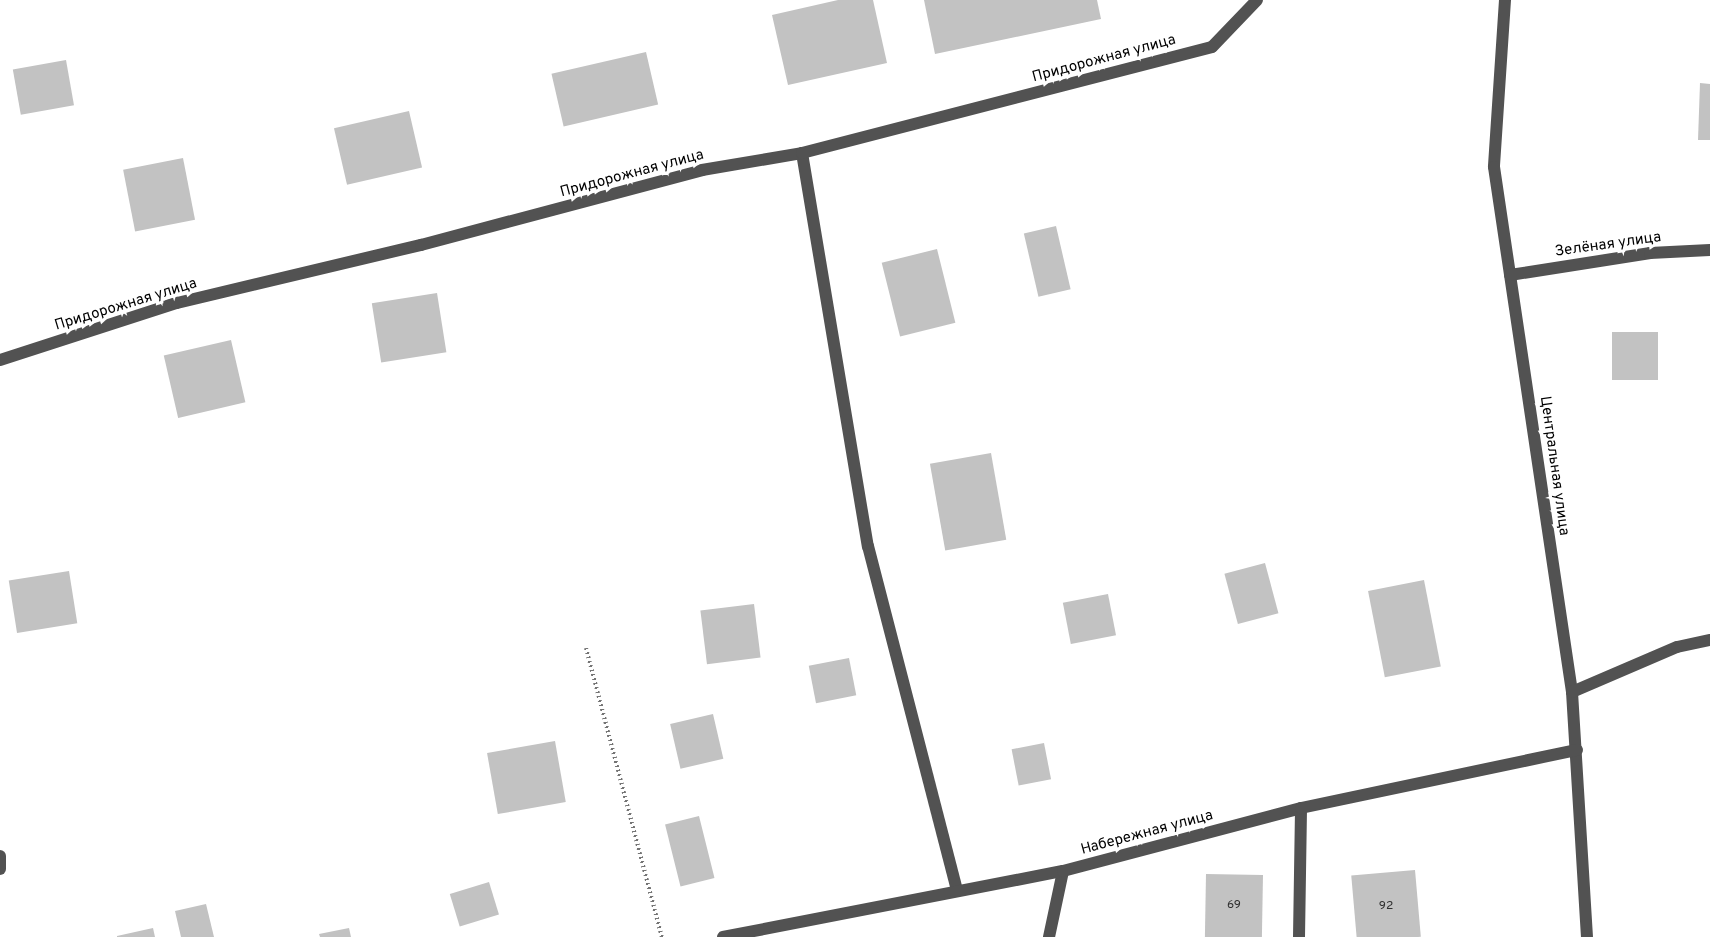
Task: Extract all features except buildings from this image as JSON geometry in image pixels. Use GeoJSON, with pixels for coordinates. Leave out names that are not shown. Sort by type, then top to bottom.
{"type":"FeatureCollection","features":[{"type":"Feature","properties":{"kind":"street","name":"Придорожная улица"},"geometry":{"type":"LineString","coordinates":[[0,360],[177,303],[410,248],[702,170],[802,153],[1212,46],[1257,0]]}},
{"type":"Feature","properties":{"kind":"street","name":"Центральная улица"},"geometry":{"type":"LineString","coordinates":[[1505,0],[1494,167],[1572,692],[1587,937]]}},
{"type":"Feature","properties":{"kind":"street"},"geometry":{"type":"LineString","coordinates":[[802,153],[868,546],[957,891]]}},
{"type":"Feature","properties":{"kind":"street","name":"Зелёная улица"},"geometry":{"type":"LineString","coordinates":[[1510,275],[1650,253],[1710,250]]}},
{"type":"Feature","properties":{"kind":"street"},"geometry":{"type":"LineString","coordinates":[[1572,692],[1677,647],[1710,640]]}},
{"type":"Feature","properties":{"kind":"street","name":"Набережная улица"},"geometry":{"type":"LineString","coordinates":[[723,937],[1063,871],[1301,808],[1577,750]]}},
{"type":"Feature","properties":{"kind":"street"},"geometry":{"type":"LineString","coordinates":[[1299,937],[1301,808]]}},
{"type":"Feature","properties":{"kind":"street"},"geometry":{"type":"LineString","coordinates":[[0,856],[0,869]]}},
{"type":"Feature","properties":{"kind":"street"},"geometry":{"type":"LineString","coordinates":[[1050,937],[1063,871]]}},
{"type":"Feature","properties":{"kind":"path"},"geometry":{"type":"LineString","coordinates":[[586,648],[662,937]]}}]}
